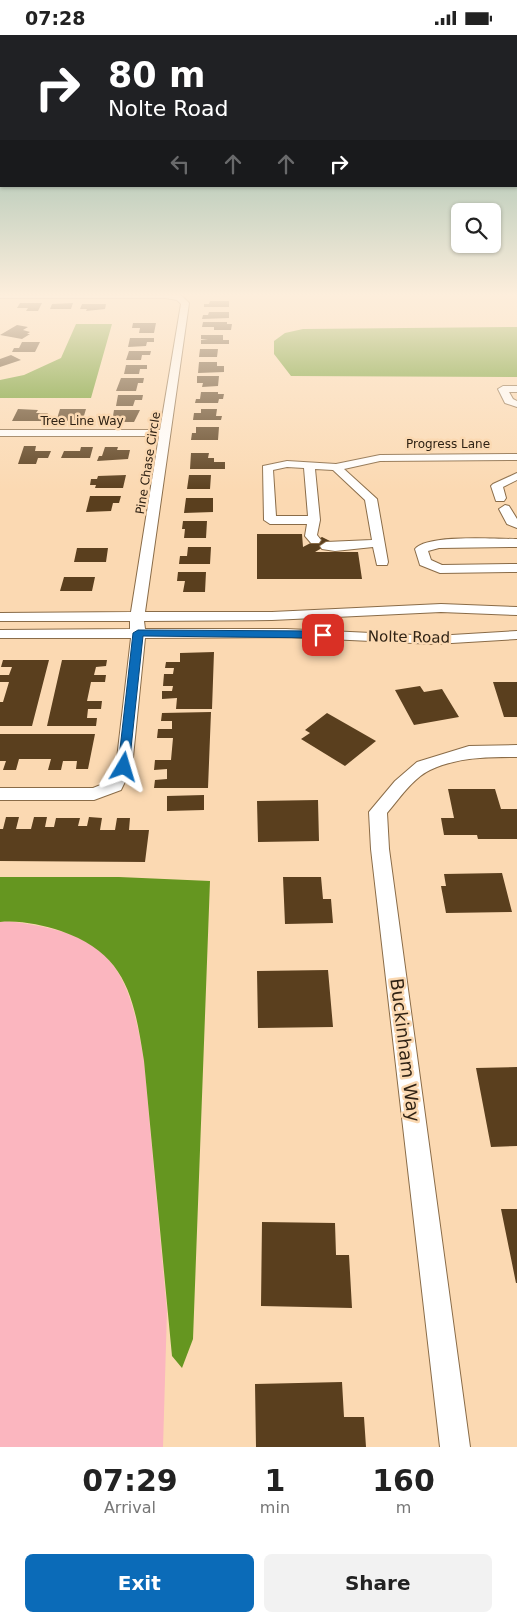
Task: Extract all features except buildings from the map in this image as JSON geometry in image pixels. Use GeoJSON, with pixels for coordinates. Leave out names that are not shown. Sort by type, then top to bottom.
{"type":"FeatureCollection","features":[{"type":"Feature","properties":{"kind":"street","name":"Pine Chase Circle"},"geometry":{"type":"LineString","coordinates":[[0,794],[94,794],[115,785],[124,767],[138,633],[137,617],[176,359]]}},
{"type":"Feature","properties":{"kind":"street"},"geometry":{"type":"LineString","coordinates":[[517,389],[503,389],[508,401],[517,404]]}},
{"type":"Feature","properties":{"kind":"street","name":"Tree Line Way"},"geometry":{"type":"LineString","coordinates":[[0,433],[165,433]]}},
{"type":"Feature","properties":{"kind":"street","name":"Progress Lane"},"geometry":{"type":"LineString","coordinates":[[314,520],[270,520],[267,468],[288,464],[336,467],[380,458],[516,460]]}},
{"type":"Feature","properties":{"kind":"street"},"geometry":{"type":"LineString","coordinates":[[308,465],[314,520],[311,536],[320,543],[336,547],[379,543]]}},
{"type":"Feature","properties":{"kind":"street"},"geometry":{"type":"LineString","coordinates":[[336,467],[372,499],[382,562]]}},
{"type":"Feature","properties":{"kind":"street"},"geometry":{"type":"LineString","coordinates":[[517,476],[497,486],[511,521],[517,524]]}},
{"type":"Feature","properties":{"kind":"street"},"geometry":{"type":"LineString","coordinates":[[517,543],[439,544],[429,545],[421,549],[426,562],[440,569],[517,568]]}},
{"type":"Feature","properties":{"kind":"street","name":"Nolte Road"},"geometry":{"type":"LineString","coordinates":[[0,617],[272,616],[441,608],[517,611]]}},
{"type":"Feature","properties":{"kind":"street","name":"Nolte Road"},"geometry":{"type":"LineString","coordinates":[[0,634],[286,633],[435,640],[517,635]]}},
{"type":"Feature","properties":{"kind":"street","name":"Buckinham Way"},"geometry":{"type":"LineString","coordinates":[[456,1447],[381,859],[378,812],[401,785],[423,766],[469,752],[517,751]]}},
{"type":"Feature","properties":{"kind":"shaded area"},"geometry":{"type":"Polygon","coordinates":[[[59,359],[102,359],[91,398],[0,398],[0,380],[24,375],[59,359]]]}},
{"type":"Feature","properties":{"kind":"shaded area"},"geometry":{"type":"Polygon","coordinates":[[[278,359],[517,359],[517,377],[291,376],[278,359]]]}},
{"type":"Feature","properties":{"kind":"shaded area"},"geometry":{"type":"Polygon","coordinates":[[[0,877],[119,877],[210,881],[193,1339],[182,1368],[172,1356],[144,1061],[131,998],[114,966],[100,952],[83,941],[61,931],[39,925],[23,922],[0,922],[0,877]]]}},
{"type":"Feature","properties":{"kind":"shaded area"},"geometry":{"type":"Polygon","coordinates":[[[7,921],[42,926],[69,934],[91,945],[108,959],[121,977],[130,999],[138,1027],[144,1061],[167,1311],[163,1447],[0,1447],[0,922],[7,921]]]}},
{"type":"Feature","properties":{"kind":"route"},"geometry":{"type":"LineString","coordinates":[[124,767],[138,648],[138,633],[286,633],[323,635]]}}]}
